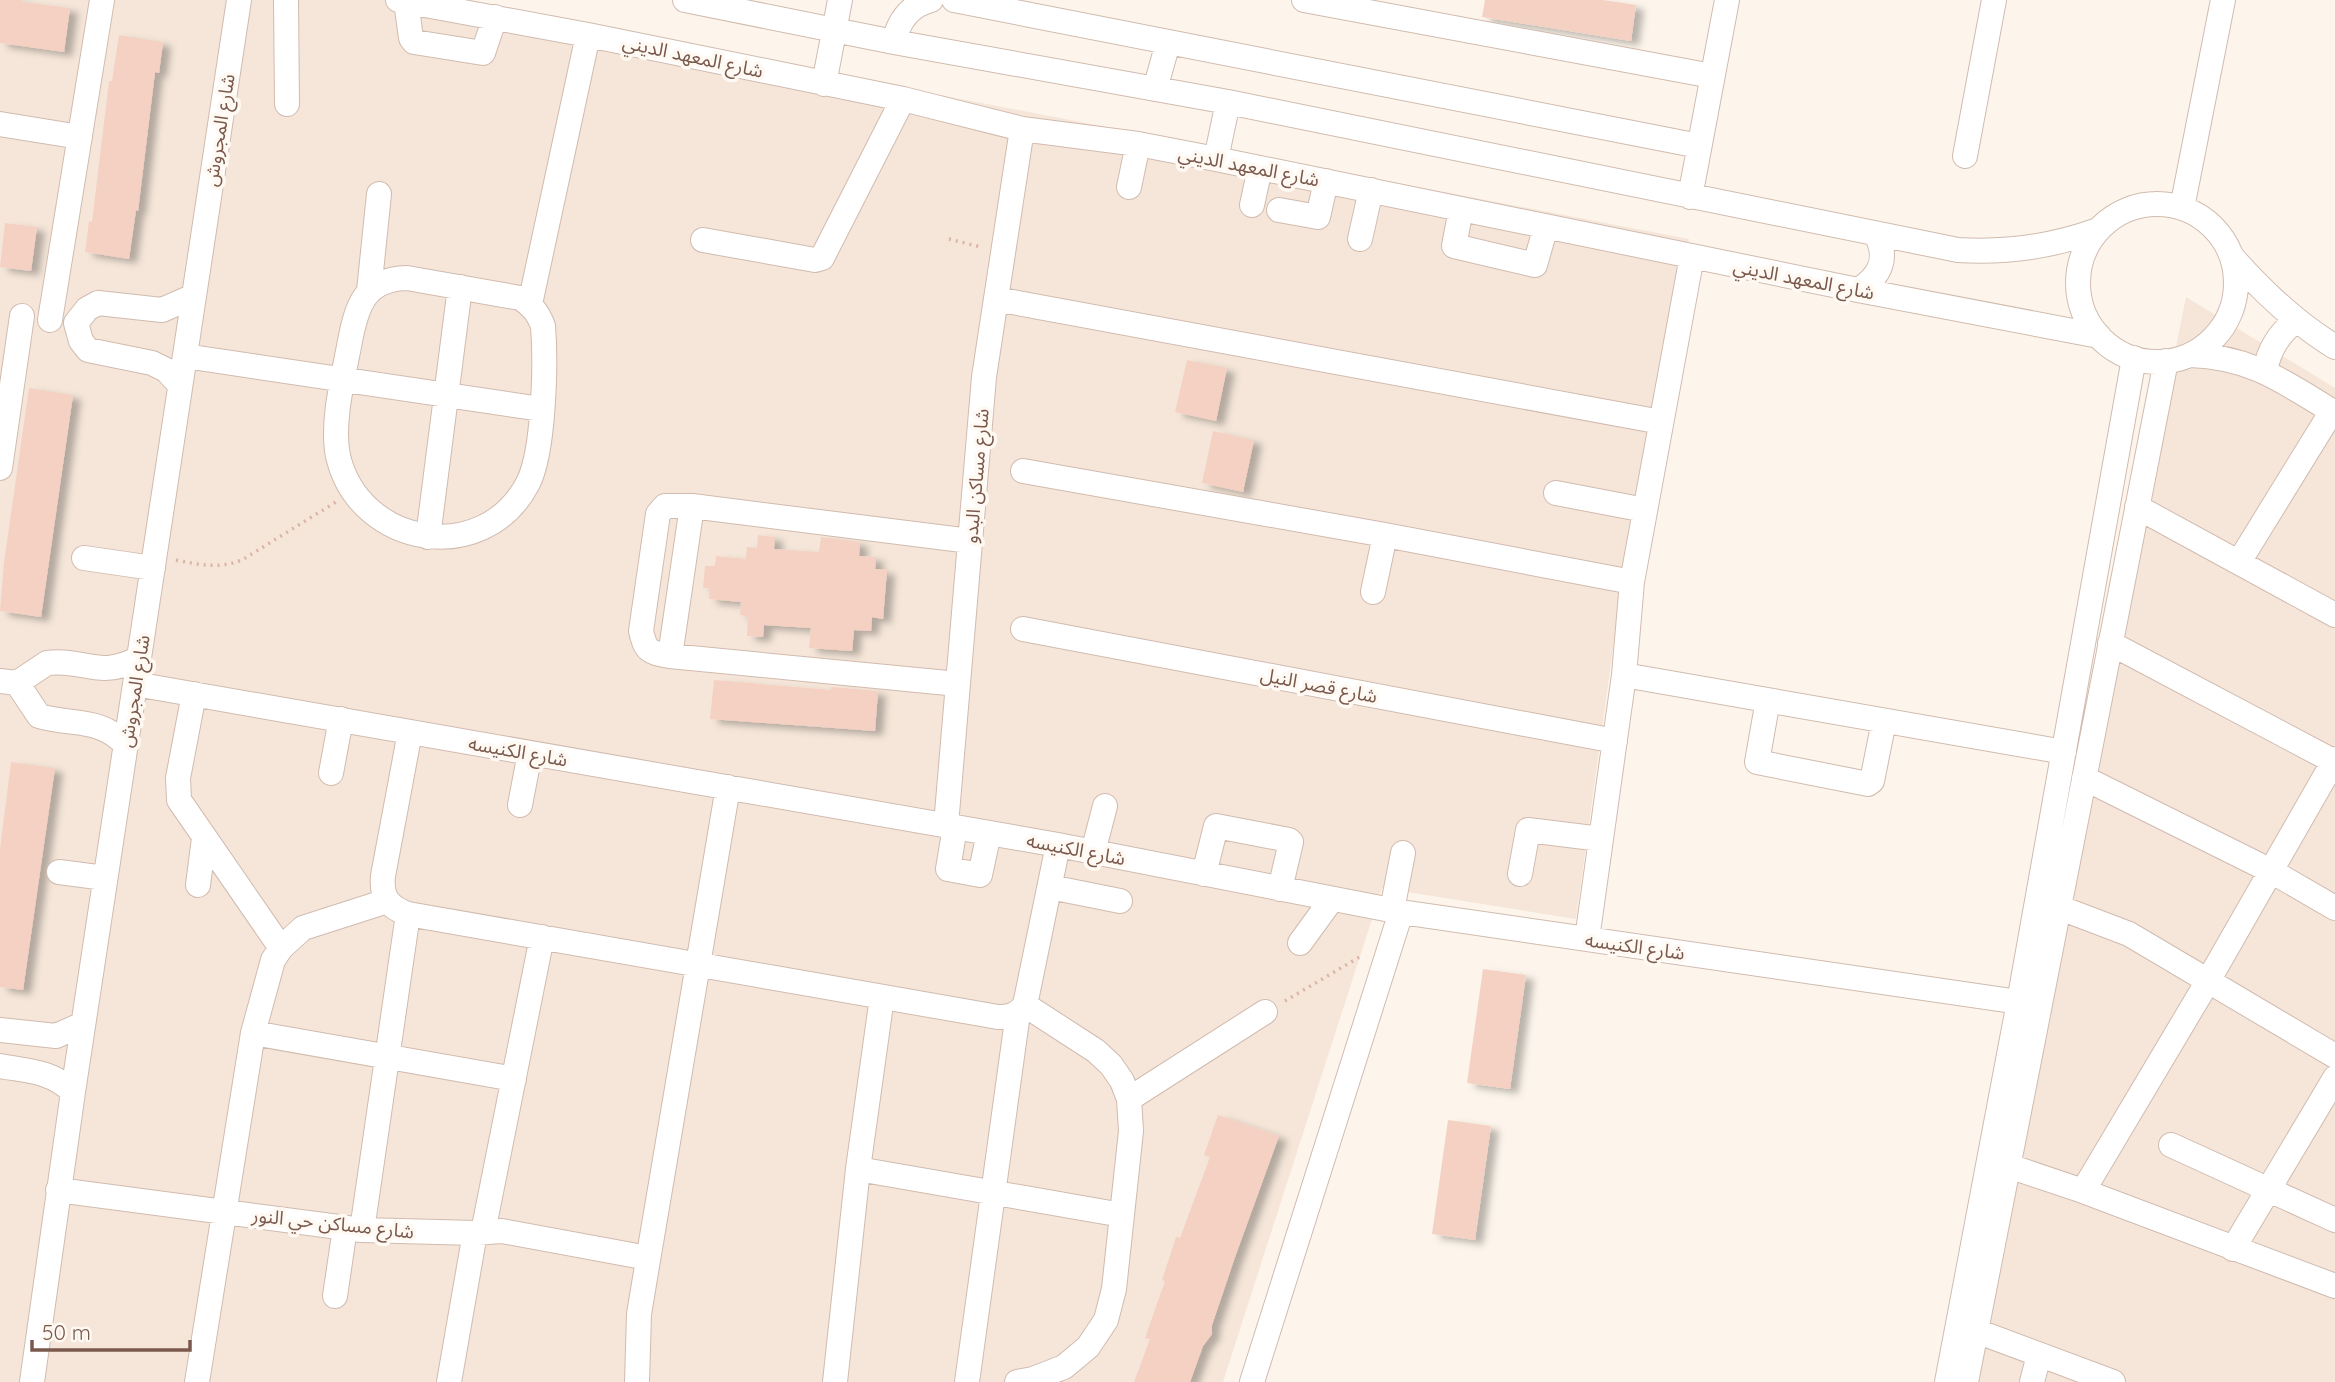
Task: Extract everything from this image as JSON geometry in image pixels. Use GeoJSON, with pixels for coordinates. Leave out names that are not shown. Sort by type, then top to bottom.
{"type":"FeatureCollection","features":[{"type":"Feature","properties":{"kind":"street"},"geometry":{"type":"LineString","coordinates":[[50,320],[102,0]]}},
{"type":"Feature","properties":{"kind":"street","name":"شارع المجروش"},"geometry":{"type":"LineString","coordinates":[[29,1380],[239,0]]}},
{"type":"Feature","properties":{"kind":"street"},"geometry":{"type":"LineString","coordinates":[[286,0],[287,104]]}},
{"type":"Feature","properties":{"kind":"street"},"geometry":{"type":"LineString","coordinates":[[685,0],[894,42],[1228,102],[1958,250],[1986,252],[2043,246],[2098,230],[2124,211],[2140,206],[2157,204],[2182,208],[2204,219],[2216,230],[2233,258],[2252,280],[2296,320],[2335,347]]}},
{"type":"Feature","properties":{"kind":"street"},"geometry":{"type":"LineString","coordinates":[[824,84],[840,0]]}},
{"type":"Feature","properties":{"kind":"street"},"geometry":{"type":"LineString","coordinates":[[894,42],[896,32],[907,14],[931,0]]}},
{"type":"Feature","properties":{"kind":"street"},"geometry":{"type":"LineString","coordinates":[[954,0],[1699,146]]}},
{"type":"Feature","properties":{"kind":"street"},"geometry":{"type":"LineString","coordinates":[[1304,0],[1713,76]]}},
{"type":"Feature","properties":{"kind":"street"},"geometry":{"type":"LineString","coordinates":[[1690,197],[1727,0]]}},
{"type":"Feature","properties":{"kind":"street"},"geometry":{"type":"LineString","coordinates":[[1965,156],[1994,0]]}},
{"type":"Feature","properties":{"kind":"street"},"geometry":{"type":"LineString","coordinates":[[2182,208],[2223,0]]}},
{"type":"Feature","properties":{"kind":"street"},"geometry":{"type":"LineString","coordinates":[[402,1],[414,42],[483,52],[495,18]]}},
{"type":"Feature","properties":{"kind":"street","name":"شارع المعهد الديني"},"geometry":{"type":"LineString","coordinates":[[402,1],[588,35],[903,99],[1022,129],[1138,144],[1858,290],[2099,336]]}},
{"type":"Feature","properties":{"kind":"street"},"geometry":{"type":"LineString","coordinates":[[530,304],[588,35]]}},
{"type":"Feature","properties":{"kind":"street"},"geometry":{"type":"LineString","coordinates":[[1155,89],[1168,43]]}},
{"type":"Feature","properties":{"kind":"street"},"geometry":{"type":"LineString","coordinates":[[703,240],[815,260],[822,258],[903,99]]}},
{"type":"Feature","properties":{"kind":"street"},"geometry":{"type":"LineString","coordinates":[[1216,159],[1228,102]]}},
{"type":"Feature","properties":{"kind":"street"},"geometry":{"type":"LineString","coordinates":[[0,124],[80,137]]}},
{"type":"Feature","properties":{"kind":"street","name":"شارع مساكن البدو"},"geometry":{"type":"LineString","coordinates":[[989,833],[980,875],[948,869],[958,684],[984,377],[1022,129]]}},
{"type":"Feature","properties":{"kind":"street"},"geometry":{"type":"LineString","coordinates":[[1129,187],[1138,144]]}},
{"type":"Feature","properties":{"kind":"street"},"geometry":{"type":"LineString","coordinates":[[1252,205],[1260,168]]}},
{"type":"Feature","properties":{"kind":"street"},"geometry":{"type":"LineString","coordinates":[[1279,209],[1318,216],[1326,181]]}},
{"type":"Feature","properties":{"kind":"street"},"geometry":{"type":"LineString","coordinates":[[1360,239],[1371,190]]}},
{"type":"Feature","properties":{"kind":"street"},"geometry":{"type":"LineString","coordinates":[[369,291],[379,194]]}},
{"type":"Feature","properties":{"kind":"street"},"geometry":{"type":"LineString","coordinates":[[1461,209],[1454,246],[1535,265],[1546,226]]}},
{"type":"Feature","properties":{"kind":"street"},"geometry":{"type":"LineString","coordinates":[[2098,230],[2081,259],[2078,292],[2085,315],[2099,336],[2111,347],[2134,358],[2166,361],[2190,355],[2228,358],[2265,371],[2334,412],[2239,562]]}},
{"type":"Feature","properties":{"kind":"street"},"geometry":{"type":"LineString","coordinates":[[1858,290],[1874,279],[1879,271],[1882,252],[1876,235]]}},
{"type":"Feature","properties":{"kind":"street"},"geometry":{"type":"LineString","coordinates":[[1587,939],[1624,675],[1632,582],[1692,256]]}},
{"type":"Feature","properties":{"kind":"street"},"geometry":{"type":"LineString","coordinates":[[2190,355],[2217,335],[2233,307],[2236,282],[2233,258]]}},
{"type":"Feature","properties":{"kind":"street"},"geometry":{"type":"LineString","coordinates":[[407,278],[508,294],[530,304],[543,326],[541,409],[536,462],[527,484],[514,504],[475,531],[452,537],[428,537],[398,530],[373,514],[353,492],[343,473],[336,433],[343,380],[360,303],[369,291],[381,283],[407,278]]}},
{"type":"Feature","properties":{"kind":"street"},"geometry":{"type":"LineString","coordinates":[[428,537],[460,287]]}},
{"type":"Feature","properties":{"kind":"street"},"geometry":{"type":"LineString","coordinates":[[76,323],[87,309],[98,303],[162,310],[194,296]]}},
{"type":"Feature","properties":{"kind":"street"},"geometry":{"type":"LineString","coordinates":[[996,299],[1661,422]]}},
{"type":"Feature","properties":{"kind":"street"},"geometry":{"type":"LineString","coordinates":[[0,468],[11,314],[76,323]]}},
{"type":"Feature","properties":{"kind":"street"},"geometry":{"type":"LineString","coordinates":[[2265,371],[2278,337],[2296,320]]}},
{"type":"Feature","properties":{"kind":"street"},"geometry":{"type":"LineString","coordinates":[[76,323],[81,341],[88,350],[152,363],[166,370],[180,385]]}},
{"type":"Feature","properties":{"kind":"street"},"geometry":{"type":"LineString","coordinates":[[185,356],[541,409]]}},
{"type":"Feature","properties":{"kind":"street"},"geometry":{"type":"LineString","coordinates":[[2000,1162],[2019,1002],[2134,358]]}},
{"type":"Feature","properties":{"kind":"street"},"geometry":{"type":"LineString","coordinates":[[1966,1382],[1968,1328],[2000,1162],[2058,907],[2166,361]]}},
{"type":"Feature","properties":{"kind":"street"},"geometry":{"type":"LineString","coordinates":[[1023,471],[1632,582]]}},
{"type":"Feature","properties":{"kind":"street"},"geometry":{"type":"LineString","coordinates":[[1556,493],[1645,510]]}},
{"type":"Feature","properties":{"kind":"street"},"geometry":{"type":"LineString","coordinates":[[958,684],[652,653],[644,645],[641,631],[658,514],[672,504],[970,541]]}},
{"type":"Feature","properties":{"kind":"street"},"geometry":{"type":"LineString","coordinates":[[2137,507],[2335,615]]}},
{"type":"Feature","properties":{"kind":"street"},"geometry":{"type":"LineString","coordinates":[[1373,592],[1385,535]]}},
{"type":"Feature","properties":{"kind":"street"},"geometry":{"type":"LineString","coordinates":[[84,558],[154,562]]}},
{"type":"Feature","properties":{"kind":"street","name":"شارع قصر النيل"},"geometry":{"type":"LineString","coordinates":[[1023,629],[1615,741]]}},
{"type":"Feature","properties":{"kind":"street"},"geometry":{"type":"LineString","coordinates":[[2083,1191],[2334,761],[2109,643]]}},
{"type":"Feature","properties":{"kind":"street"},"geometry":{"type":"LineString","coordinates":[[126,745],[116,734],[103,727],[39,716],[5,686],[47,663],[109,669],[120,668],[139,658]]}},
{"type":"Feature","properties":{"kind":"street"},"geometry":{"type":"LineString","coordinates":[[1624,675],[2064,752]]}},
{"type":"Feature","properties":{"kind":"street","name":"شارع الكنيسه"},"geometry":{"type":"LineString","coordinates":[[135,684],[1058,845],[1397,911],[2019,1002]]}},
{"type":"Feature","properties":{"kind":"street"},"geometry":{"type":"LineString","coordinates":[[194,694],[177,789],[184,810],[281,948]]}},
{"type":"Feature","properties":{"kind":"street"},"geometry":{"type":"LineString","coordinates":[[1768,700],[1757,762],[1868,784],[1872,781],[1884,720]]}},
{"type":"Feature","properties":{"kind":"street"},"geometry":{"type":"LineString","coordinates":[[331,774],[341,719]]}},
{"type":"Feature","properties":{"kind":"street"},"geometry":{"type":"LineString","coordinates":[[410,732],[383,876],[382,889],[387,901],[396,910],[998,1017],[1008,1017],[1022,1009]]}},
{"type":"Feature","properties":{"kind":"street"},"geometry":{"type":"LineString","coordinates":[[520,805],[530,753]]}},
{"type":"Feature","properties":{"kind":"street"},"geometry":{"type":"LineString","coordinates":[[2084,778],[2271,871],[2335,908]]}},
{"type":"Feature","properties":{"kind":"street"},"geometry":{"type":"LineString","coordinates":[[637,1382],[639,1314],[727,787]]}},
{"type":"Feature","properties":{"kind":"street"},"geometry":{"type":"LineString","coordinates":[[1093,852],[1105,806]]}},
{"type":"Feature","properties":{"kind":"street"},"geometry":{"type":"LineString","coordinates":[[1204,874],[1216,826],[1289,840],[1291,842],[1280,889]]}},
{"type":"Feature","properties":{"kind":"street"},"geometry":{"type":"LineString","coordinates":[[1520,874],[1528,830],[1601,839]]}},
{"type":"Feature","properties":{"kind":"street"},"geometry":{"type":"LineString","coordinates":[[198,884],[204,838]]}},
{"type":"Feature","properties":{"kind":"street"},"geometry":{"type":"LineString","coordinates":[[967,1382],[1022,1009],[1058,845]]}},
{"type":"Feature","properties":{"kind":"street"},"geometry":{"type":"LineString","coordinates":[[1252,1382],[1393,938],[1403,853]]}},
{"type":"Feature","properties":{"kind":"street"},"geometry":{"type":"LineString","coordinates":[[59,872],[105,878]]}},
{"type":"Feature","properties":{"kind":"street"},"geometry":{"type":"LineString","coordinates":[[1049,887],[1120,901]]}},
{"type":"Feature","properties":{"kind":"street"},"geometry":{"type":"LineString","coordinates":[[1300,943],[1332,899]]}},
{"type":"Feature","properties":{"kind":"street"},"geometry":{"type":"LineString","coordinates":[[197,1382],[253,1033],[268,974],[281,948],[303,928],[387,901]]}},
{"type":"Feature","properties":{"kind":"street"},"geometry":{"type":"LineString","coordinates":[[2058,907],[2129,934],[2335,1056]]}},
{"type":"Feature","properties":{"kind":"street"},"geometry":{"type":"LineString","coordinates":[[335,1296],[353,1229],[387,1057],[408,914]]}},
{"type":"Feature","properties":{"kind":"street"},"geometry":{"type":"LineString","coordinates":[[449,1382],[542,937]]}},
{"type":"Feature","properties":{"kind":"street"},"geometry":{"type":"LineString","coordinates":[[835,1382],[858,1169],[882,997]]}},
{"type":"Feature","properties":{"kind":"street"},"geometry":{"type":"LineString","coordinates":[[1017,1382],[1033,1379],[1063,1367],[1088,1347],[1106,1320],[1114,1289],[1131,1131],[1129,1099],[1122,1081],[1111,1065],[1096,1051],[1022,1009]]}},
{"type":"Feature","properties":{"kind":"street"},"geometry":{"type":"LineString","coordinates":[[1129,1099],[1265,1012]]}},
{"type":"Feature","properties":{"kind":"street"},"geometry":{"type":"LineString","coordinates":[[0,1030],[56,1036],[83,1024]]}},
{"type":"Feature","properties":{"kind":"street"},"geometry":{"type":"LineString","coordinates":[[253,1033],[514,1079]]}},
{"type":"Feature","properties":{"kind":"street"},"geometry":{"type":"LineString","coordinates":[[0,1066],[49,1075],[62,1081],[73,1092]]}},
{"type":"Feature","properties":{"kind":"street"},"geometry":{"type":"LineString","coordinates":[[2234,1249],[2335,1078]]}},
{"type":"Feature","properties":{"kind":"street"},"geometry":{"type":"LineString","coordinates":[[2171,1145],[2335,1220]]}},
{"type":"Feature","properties":{"kind":"street"},"geometry":{"type":"LineString","coordinates":[[2000,1162],[2335,1286]]}},
{"type":"Feature","properties":{"kind":"street"},"geometry":{"type":"LineString","coordinates":[[858,1169],[1122,1215]]}},
{"type":"Feature","properties":{"kind":"street","name":"شارع مساكن حي النور"},"geometry":{"type":"LineString","coordinates":[[58,1190],[353,1229],[479,1233],[502,1231],[648,1258]]}},
{"type":"Feature","properties":{"kind":"street"},"geometry":{"type":"LineString","coordinates":[[1968,1328],[2113,1382]]}},
{"type":"Feature","properties":{"kind":"street"},"geometry":{"type":"LineString","coordinates":[[1947,1382],[1968,1328]]}},
{"type":"Feature","properties":{"kind":"street"},"geometry":{"type":"LineString","coordinates":[[2032,1382],[2039,1355]]}},
{"type":"Feature","properties":{"kind":"path"},"geometry":{"type":"LineString","coordinates":[[949,239],[1003,252]]}},
{"type":"Feature","properties":{"kind":"path"},"geometry":{"type":"LineString","coordinates":[[154,562],[230,565],[353,492]]}},
{"type":"Feature","properties":{"kind":"path"},"geometry":{"type":"LineString","coordinates":[[1265,1012],[1393,938]]}},
{"type":"Feature","properties":{"kind":"shaded area"},"geometry":{"type":"Polygon","coordinates":[[[0,0],[446,0],[1689,239],[1623,575],[1576,919],[1382,888],[1223,1382],[0,1382],[0,0]]]}},
{"type":"Feature","properties":{"kind":"shaded area"},"geometry":{"type":"Polygon","coordinates":[[[2186,297],[2335,388],[2335,1382],[1970,1382],[2009,1176],[2186,297]]]}},
{"type":"Feature","properties":{"kind":"building"},"geometry":{"type":"Polygon","coordinates":[[[0,0],[22,0],[70,8],[64,52],[0,43],[0,0]]]}},
{"type":"Feature","properties":{"kind":"building"},"geometry":{"type":"Polygon","coordinates":[[[1485,0],[1603,0],[1636,5],[1631,41],[1482,17],[1485,0]]]}},
{"type":"Feature","properties":{"kind":"building"},"geometry":{"type":"Polygon","coordinates":[[[119,35],[163,42],[159,73],[155,72],[138,211],[136,210],[129,259],[85,252],[89,221],[92,222],[109,81],[112,81],[119,35]]]}},
{"type":"Feature","properties":{"kind":"building"},"geometry":{"type":"Polygon","coordinates":[[[5,223],[37,227],[31,271],[0,267],[5,223]]]}},
{"type":"Feature","properties":{"kind":"building"},"geometry":{"type":"Polygon","coordinates":[[[1187,360],[1227,368],[1216,421],[1175,412],[1187,360]]]}},
{"type":"Feature","properties":{"kind":"building"},"geometry":{"type":"Polygon","coordinates":[[[29,388],[73,395],[41,617],[0,611],[4,562],[29,388]]]}},
{"type":"Feature","properties":{"kind":"building"},"geometry":{"type":"Polygon","coordinates":[[[1213,431],[1254,440],[1243,492],[1202,483],[1213,431]]]}},
{"type":"Feature","properties":{"kind":"building"},"geometry":{"type":"Polygon","coordinates":[[[758,535],[775,537],[774,549],[819,552],[821,537],[860,542],[859,556],[876,557],[875,569],[887,570],[883,619],[872,617],[871,631],[854,630],[852,651],[809,648],[811,628],[764,625],[763,637],[747,636],[748,616],[740,615],[741,602],[709,599],[710,588],[703,588],[705,566],[715,566],[716,556],[746,559],[747,547],[757,548],[758,535]]]}},
{"type":"Feature","properties":{"kind":"building"},"geometry":{"type":"Polygon","coordinates":[[[714,680],[831,690],[831,687],[878,691],[875,731],[710,719],[714,680]]]}},
{"type":"Feature","properties":{"kind":"building"},"geometry":{"type":"Polygon","coordinates":[[[11,762],[55,768],[23,990],[0,987],[0,849],[11,762]]]}},
{"type":"Feature","properties":{"kind":"building"},"geometry":{"type":"Polygon","coordinates":[[[1483,969],[1526,975],[1510,1089],[1467,1083],[1483,969]]]}},
{"type":"Feature","properties":{"kind":"building"},"geometry":{"type":"Polygon","coordinates":[[[1218,1115],[1279,1136],[1235,1257],[1212,1325],[1212,1334],[1203,1346],[1190,1382],[1134,1382],[1150,1339],[1145,1338],[1165,1281],[1162,1280],[1176,1237],[1180,1238],[1210,1157],[1204,1155],[1218,1115]]]}},
{"type":"Feature","properties":{"kind":"building"},"geometry":{"type":"Polygon","coordinates":[[[1448,1120],[1491,1126],[1475,1240],[1432,1234],[1448,1120]]]}}]}
